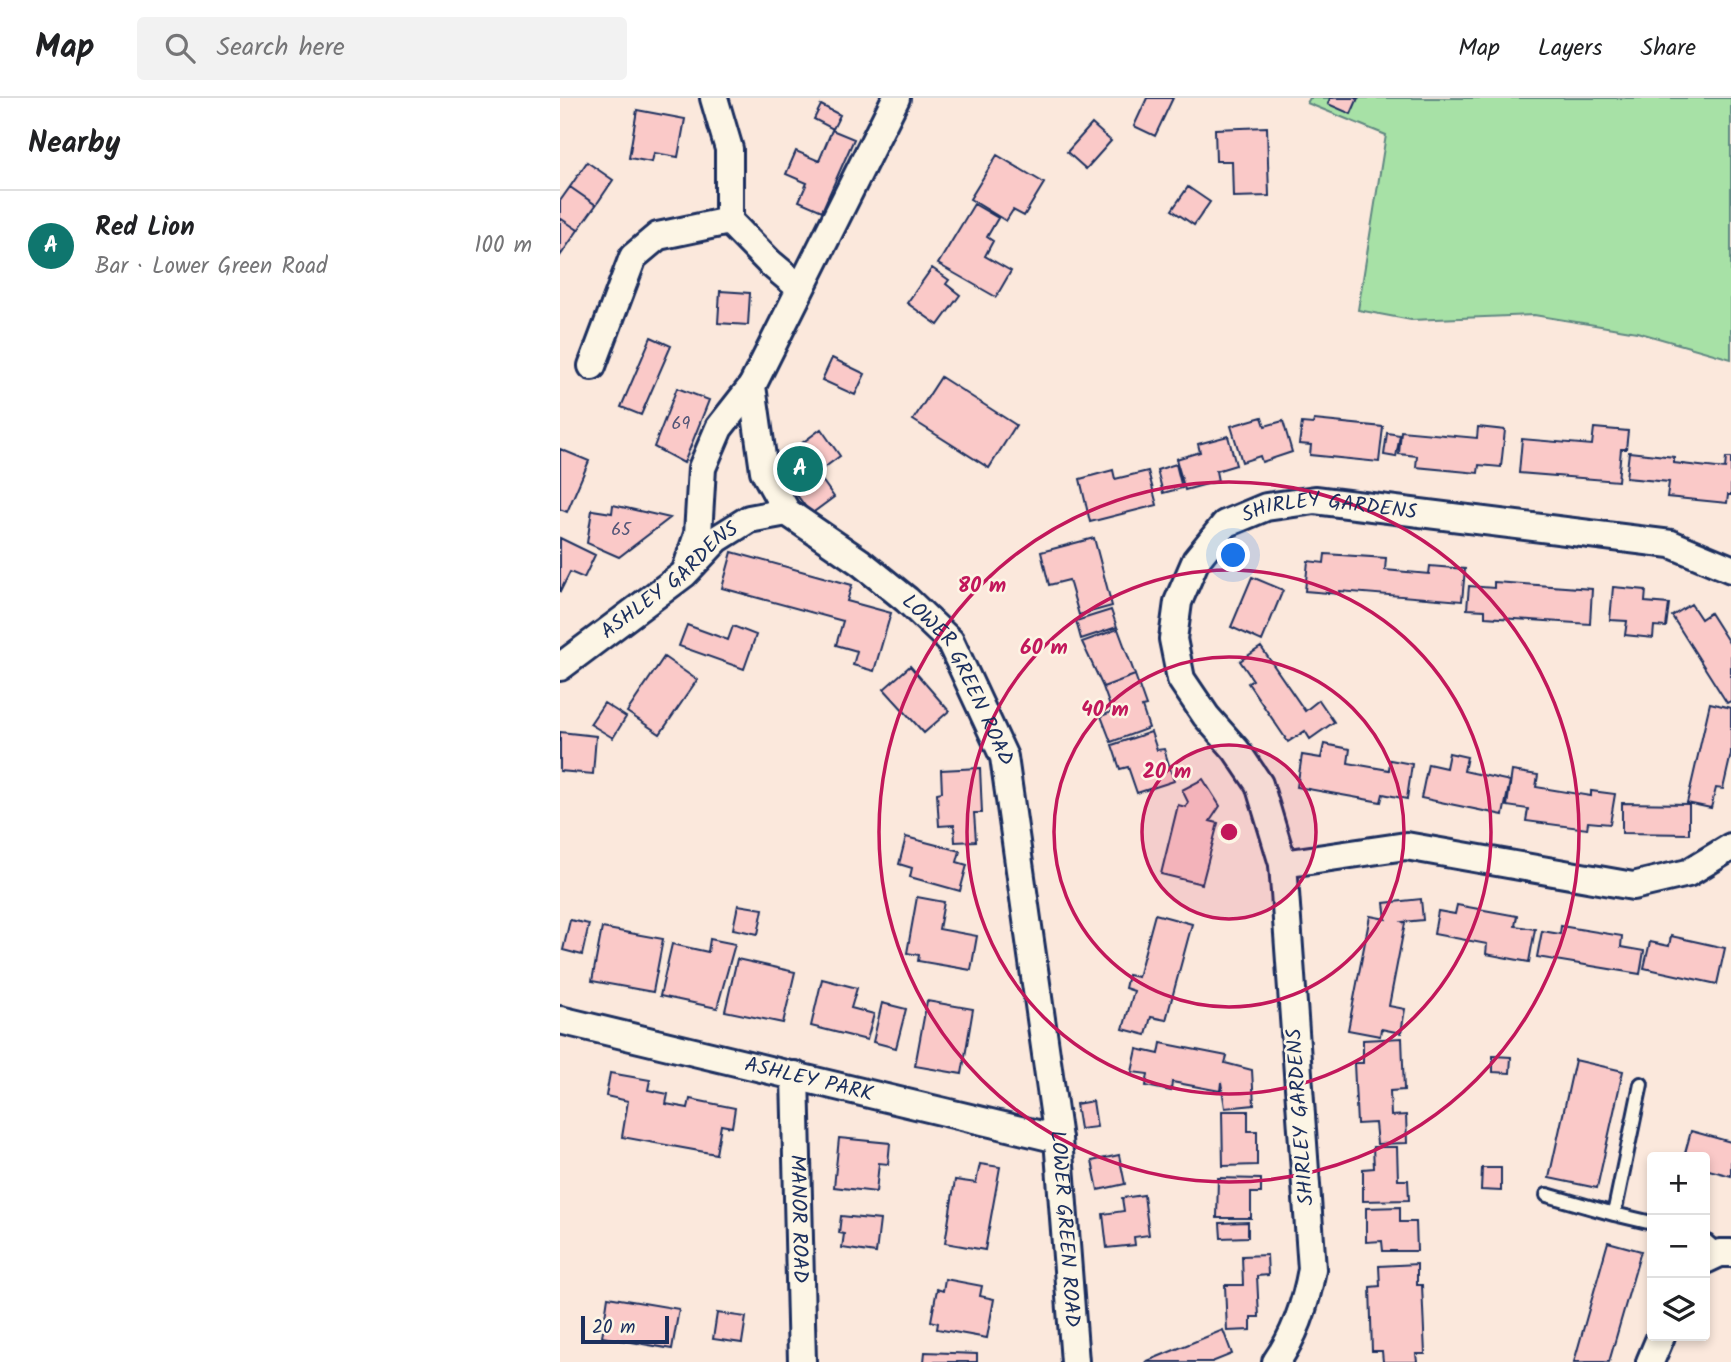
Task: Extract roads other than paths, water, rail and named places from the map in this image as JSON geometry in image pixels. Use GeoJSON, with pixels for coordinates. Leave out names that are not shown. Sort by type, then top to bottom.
{"type":"FeatureCollection","features":[{"type":"Feature","properties":{"kind":"street"},"geometry":{"type":"LineString","coordinates":[[714,98],[729,149],[729,221],[769,262],[800,288]]}},
{"type":"Feature","properties":{"kind":"street"},"geometry":{"type":"LineString","coordinates":[[684,574],[698,534],[702,468],[719,428],[752,386],[896,98]]}},
{"type":"Feature","properties":{"kind":"street"},"geometry":{"type":"LineString","coordinates":[[592,366],[633,257],[658,236],[729,221]]}},
{"type":"Feature","properties":{"kind":"street","name":"LOWER GREEN ROAD"},"geometry":{"type":"LineString","coordinates":[[752,386],[764,471],[788,512],[860,562],[907,600],[950,641],[1003,757],[1015,824],[1058,1139],[1075,1362]]}},
{"type":"Feature","properties":{"kind":"street","name":"SHIRLEY GARDENS"},"geometry":{"type":"LineString","coordinates":[[1276,1362],[1288,1345],[1307,1302],[1312,1269],[1283,864],[1259,783],[1236,750],[1206,716],[1181,679],[1173,639],[1178,602],[1196,560],[1225,524],[1266,507],[1315,500],[1671,544],[1731,569]]}},
{"type":"Feature","properties":{"kind":"street","name":"ASHLEY GARDENS"},"geometry":{"type":"LineString","coordinates":[[560,667],[684,574],[717,539],[749,519],[788,512]]}},
{"type":"Feature","properties":{"kind":"street"},"geometry":{"type":"LineString","coordinates":[[1283,864],[1406,846],[1633,886],[1688,873],[1731,847]]}},
{"type":"Feature","properties":{"kind":"street","name":"ASHLEY PARK"},"geometry":{"type":"LineString","coordinates":[[560,1020],[1058,1139]]}},
{"type":"Feature","properties":{"kind":"street","name":"MANOR ROAD"},"geometry":{"type":"LineString","coordinates":[[795,1075],[802,1362]]}},
{"type":"Feature","properties":{"kind":"street"},"geometry":{"type":"LineString","coordinates":[[1650,1362],[1659,1341]]}},
{"type":"Feature","properties":{"kind":"lane"},"geometry":{"type":"LineString","coordinates":[[1614,1214],[1641,1084]]}},
{"type":"Feature","properties":{"kind":"lane"},"geometry":{"type":"LineString","coordinates":[[1547,1195],[1647,1222]]}},
{"type":"Feature","properties":{"kind":"place","name":"Red Lion"},"geometry":{"type":"Point","coordinates":[800,469]}}]}
